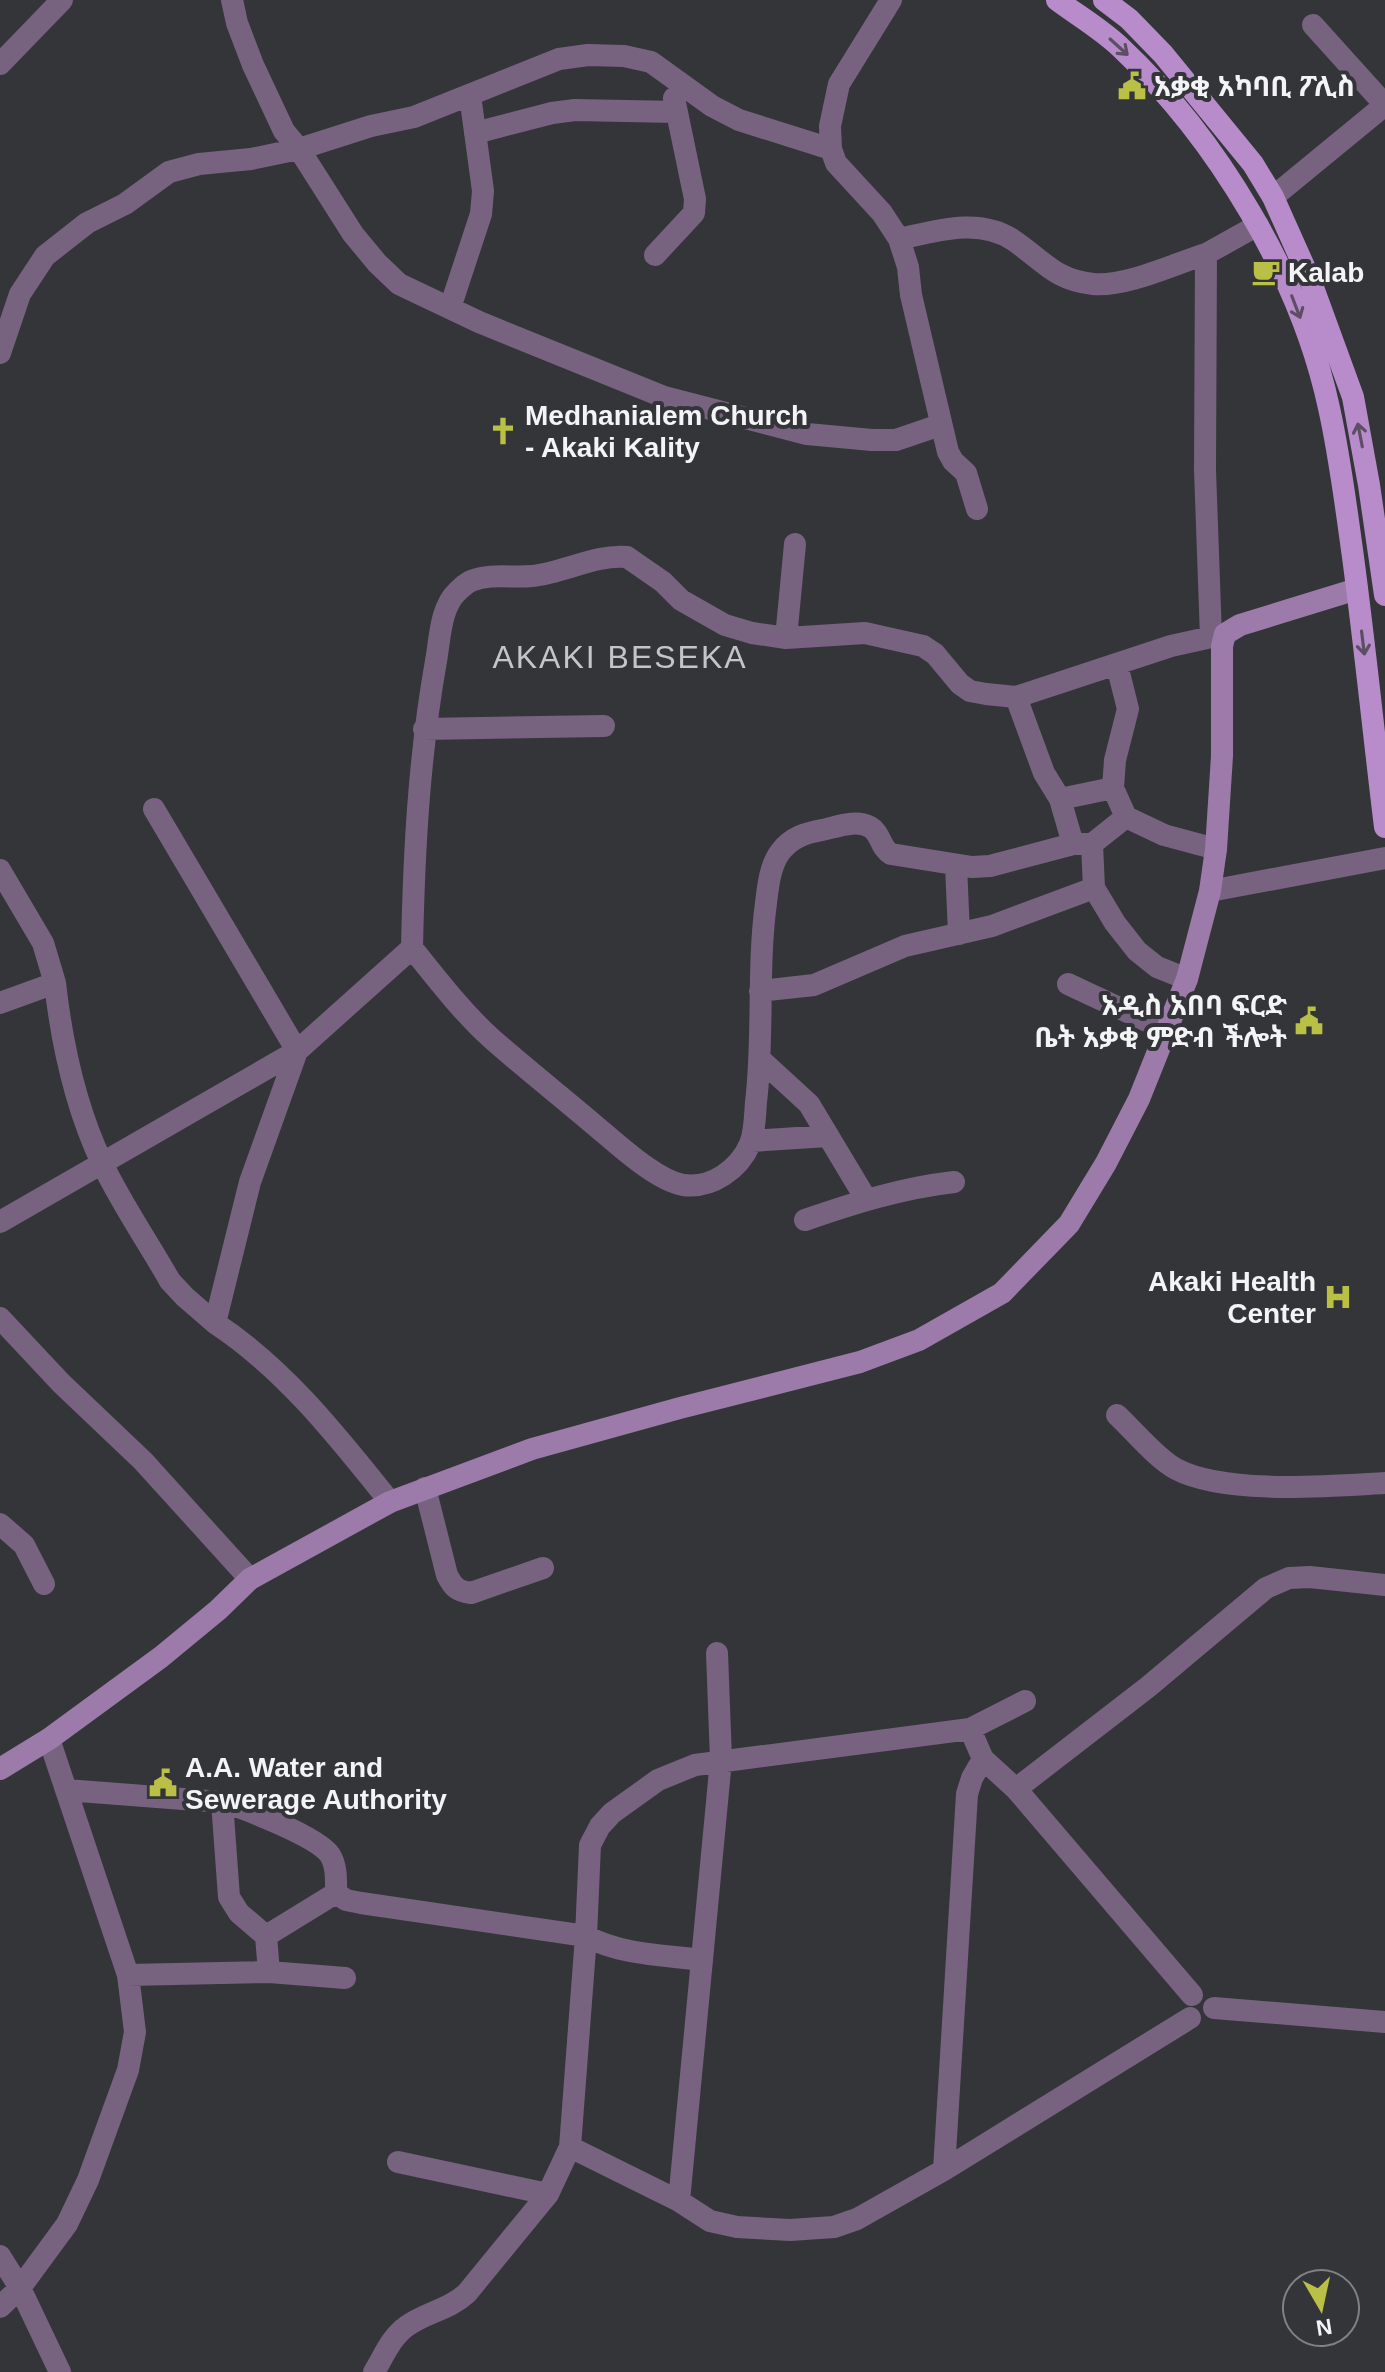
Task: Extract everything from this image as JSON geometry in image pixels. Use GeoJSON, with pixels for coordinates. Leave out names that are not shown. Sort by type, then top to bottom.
{"type":"FeatureCollection","features":[{"type":"Feature","properties":{"kind":"main road"},"geometry":{"type":"LineString","coordinates":[[1057,0],[1118,45],[1207,146],[1258,225],[1294,303],[1329,406],[1343,485],[1385,827]]}},
{"type":"Feature","properties":{"kind":"main road"},"geometry":{"type":"LineString","coordinates":[[1104,0],[1129,19],[1163,54],[1253,164],[1273,197],[1333,336],[1353,397],[1377,483],[1385,595]]}},
{"type":"Feature","properties":{"kind":"main road"},"geometry":{"type":"LineString","coordinates":[[0,1769],[49,1739],[161,1657],[250,1579],[390,1502],[532,1449],[860,1362],[919,1340],[1002,1293],[1069,1224],[1106,1163],[1139,1099],[1187,979],[1210,891],[1216,849],[1222,756],[1222,646],[1218,636],[1240,625],[1357,589]]}},
{"type":"Feature","properties":{"kind":"street"},"geometry":{"type":"LineString","coordinates":[[3,54],[62,0]]}},
{"type":"Feature","properties":{"kind":"street"},"geometry":{"type":"LineString","coordinates":[[232,0],[237,23],[273,111],[353,234],[399,284],[664,397],[807,434],[896,440],[940,425]]}},
{"type":"Feature","properties":{"kind":"street"},"geometry":{"type":"LineString","coordinates":[[891,0],[839,84],[830,126],[831,149],[836,163],[882,213],[899,239],[908,267],[911,295],[940,425],[948,452],[966,473],[977,509]]}},
{"type":"Feature","properties":{"kind":"street"},"geometry":{"type":"LineString","coordinates":[[1273,197],[1385,105],[1313,25]]}},
{"type":"Feature","properties":{"kind":"street"},"geometry":{"type":"LineString","coordinates":[[0,353],[16,303],[32,272],[45,256],[87,223],[125,204],[169,172],[182,167],[251,159],[299,149],[371,126],[414,117],[559,59],[588,55],[624,56],[651,62],[712,106],[739,120],[831,149]]}},
{"type":"Feature","properties":{"kind":"street"},"geometry":{"type":"LineString","coordinates":[[655,255],[694,213],[695,199],[670,75]]}},
{"type":"Feature","properties":{"kind":"street"},"geometry":{"type":"LineString","coordinates":[[450,308],[481,214],[483,191],[470,95]]}},
{"type":"Feature","properties":{"kind":"street"},"geometry":{"type":"LineString","coordinates":[[475,133],[575,110],[677,112]]}},
{"type":"Feature","properties":{"kind":"street"},"geometry":{"type":"LineString","coordinates":[[899,239],[947,228],[994,232],[1012,240],[1047,269],[1070,281],[1096,284],[1117,282],[1206,254],[1258,225]]}},
{"type":"Feature","properties":{"kind":"street"},"geometry":{"type":"LineString","coordinates":[[1126,817],[1082,844],[990,866],[956,865],[891,854],[885,851],[875,831],[868,825],[853,824],[801,834],[781,851],[773,866],[760,946],[761,1060],[752,1141],[740,1161],[727,1174],[709,1183],[684,1185],[664,1178],[613,1140],[490,1037],[412,948],[414,841],[424,729],[445,613],[454,594],[469,582],[495,576],[553,573],[616,556],[627,557],[704,615],[752,633],[786,638],[865,633],[923,646],[935,654],[960,684],[970,691],[1016,697],[1171,646],[1218,636],[1205,470],[1206,254]]}},
{"type":"Feature","properties":{"kind":"street"},"geometry":{"type":"LineString","coordinates":[[786,638],[795,544]]}},
{"type":"Feature","properties":{"kind":"street"},"geometry":{"type":"LineString","coordinates":[[1117,665],[1128,709],[1115,760],[1113,788],[1126,817],[1164,835],[1216,849]]}},
{"type":"Feature","properties":{"kind":"street"},"geometry":{"type":"LineString","coordinates":[[1016,697],[1044,773],[1082,844],[1094,888],[1115,923],[1137,951],[1157,967],[1187,979]]}},
{"type":"Feature","properties":{"kind":"street"},"geometry":{"type":"LineString","coordinates":[[424,729],[604,726]]}},
{"type":"Feature","properties":{"kind":"street"},"geometry":{"type":"LineString","coordinates":[[1060,799],[1113,788]]}},
{"type":"Feature","properties":{"kind":"street"},"geometry":{"type":"LineString","coordinates":[[154,809],[297,1051]]}},
{"type":"Feature","properties":{"kind":"street"},"geometry":{"type":"LineString","coordinates":[[1210,891],[1385,858]]}},
{"type":"Feature","properties":{"kind":"street"},"geometry":{"type":"LineString","coordinates":[[956,865],[959,934]]}},
{"type":"Feature","properties":{"kind":"street"},"geometry":{"type":"LineString","coordinates":[[0,870],[43,943],[55,983],[61,1041],[68,1070],[102,1162],[170,1281],[215,1323],[240,1339],[303,1398],[390,1502]]}},
{"type":"Feature","properties":{"kind":"street"},"geometry":{"type":"LineString","coordinates":[[760,991],[814,985],[905,946],[992,926],[1094,888]]}},
{"type":"Feature","properties":{"kind":"street"},"geometry":{"type":"LineString","coordinates":[[0,1222],[297,1051],[412,948]]}},
{"type":"Feature","properties":{"kind":"street"},"geometry":{"type":"LineString","coordinates":[[0,1003],[55,983]]}},
{"type":"Feature","properties":{"kind":"street"},"geometry":{"type":"LineString","coordinates":[[1068,984],[1166,1030]]}},
{"type":"Feature","properties":{"kind":"street"},"geometry":{"type":"LineString","coordinates":[[215,1323],[250,1182],[297,1051]]}},
{"type":"Feature","properties":{"kind":"street"},"geometry":{"type":"LineString","coordinates":[[761,1060],[809,1104],[866,1199]]}},
{"type":"Feature","properties":{"kind":"street"},"geometry":{"type":"LineString","coordinates":[[752,1141],[828,1136]]}},
{"type":"Feature","properties":{"kind":"street"},"geometry":{"type":"LineString","coordinates":[[805,1220],[866,1199],[954,1182]]}},
{"type":"Feature","properties":{"kind":"street"},"geometry":{"type":"LineString","coordinates":[[0,1318],[61,1383],[143,1461],[250,1579]]}},
{"type":"Feature","properties":{"kind":"street"},"geometry":{"type":"LineString","coordinates":[[1117,1415],[1174,1468],[1206,1481],[1266,1485],[1385,1483]]}},
{"type":"Feature","properties":{"kind":"street"},"geometry":{"type":"LineString","coordinates":[[425,1488],[447,1575],[452,1586],[460,1592],[471,1593],[543,1568]]}},
{"type":"Feature","properties":{"kind":"street"},"geometry":{"type":"LineString","coordinates":[[0,1524],[24,1545],[44,1584]]}},
{"type":"Feature","properties":{"kind":"street"},"geometry":{"type":"LineString","coordinates":[[1016,1789],[1148,1687],[1266,1588],[1289,1578],[1310,1577],[1385,1585]]}},
{"type":"Feature","properties":{"kind":"street"},"geometry":{"type":"LineString","coordinates":[[679,2201],[721,1760],[717,1653]]}},
{"type":"Feature","properties":{"kind":"street"},"geometry":{"type":"LineString","coordinates":[[374,2372],[395,2336],[409,2324],[456,2304],[467,2293],[548,2194],[570,2147],[590,1845],[600,1826],[612,1813],[658,1780],[695,1765],[970,1729],[1025,1701]]}},
{"type":"Feature","properties":{"kind":"street"},"geometry":{"type":"LineString","coordinates":[[970,1729],[983,1759],[1016,1789],[1191,2006],[1200,2022],[1210,2018],[1214,2008],[1385,2022]]}},
{"type":"Feature","properties":{"kind":"street"},"geometry":{"type":"LineString","coordinates":[[0,2307],[20,2288],[67,2224],[112,2120],[128,2070],[135,2032],[128,1975],[49,1739]]}},
{"type":"Feature","properties":{"kind":"street"},"geometry":{"type":"LineString","coordinates":[[944,2170],[967,1794],[983,1759]]}},
{"type":"Feature","properties":{"kind":"street"},"geometry":{"type":"LineString","coordinates":[[66,1790],[222,1802],[244,1808],[319,1844],[330,1856],[336,1871],[336,1893]]}},
{"type":"Feature","properties":{"kind":"street"},"geometry":{"type":"LineString","coordinates":[[222,1802],[229,1897],[239,1913],[266,1936],[269,1972]]}},
{"type":"Feature","properties":{"kind":"street"},"geometry":{"type":"LineString","coordinates":[[336,1893],[346,1900],[361,1903],[586,1936],[619,1949],[702,1960]]}},
{"type":"Feature","properties":{"kind":"street"},"geometry":{"type":"LineString","coordinates":[[266,1936],[336,1893]]}},
{"type":"Feature","properties":{"kind":"street"},"geometry":{"type":"LineString","coordinates":[[128,1975],[269,1972],[345,1978]]}},
{"type":"Feature","properties":{"kind":"street"},"geometry":{"type":"LineString","coordinates":[[570,2147],[679,2201],[710,2221],[737,2227],[790,2230],[834,2227],[857,2219],[944,2170],[1191,2006]]}},
{"type":"Feature","properties":{"kind":"street"},"geometry":{"type":"LineString","coordinates":[[398,2162],[548,2194]]}},
{"type":"Feature","properties":{"kind":"street"},"geometry":{"type":"LineString","coordinates":[[0,2256],[20,2288],[60,2372]]}},
{"type":"Feature","properties":{"kind":"place","name":"አቃቂ አካባቢ ፖሊስ"},"geometry":{"type":"Point","coordinates":[1132,86]}},
{"type":"Feature","properties":{"kind":"place","name":"Kalab"},"geometry":{"type":"Point","coordinates":[1266,272]}},
{"type":"Feature","properties":{"kind":"place","name":"Medhanialem Church - Akaki Kality"},"geometry":{"type":"Point","coordinates":[503,431]}},
{"type":"Feature","properties":{"kind":"place","name":"አዲስ አበባ ፍርድ ቤት አቃቂ ምድብ ችሎት"},"geometry":{"type":"Point","coordinates":[1309,1021]}},
{"type":"Feature","properties":{"kind":"place","name":"Akaki Health Center"},"geometry":{"type":"Point","coordinates":[1338,1297]}},
{"type":"Feature","properties":{"kind":"place","name":"A.A. Water and Sewerage Authority"},"geometry":{"type":"Point","coordinates":[163,1783]}},
{"type":"Feature","properties":{"kind":"district","name":"AKAKI BESEKA"},"geometry":{"type":"Point","coordinates":[620,657]}}]}
